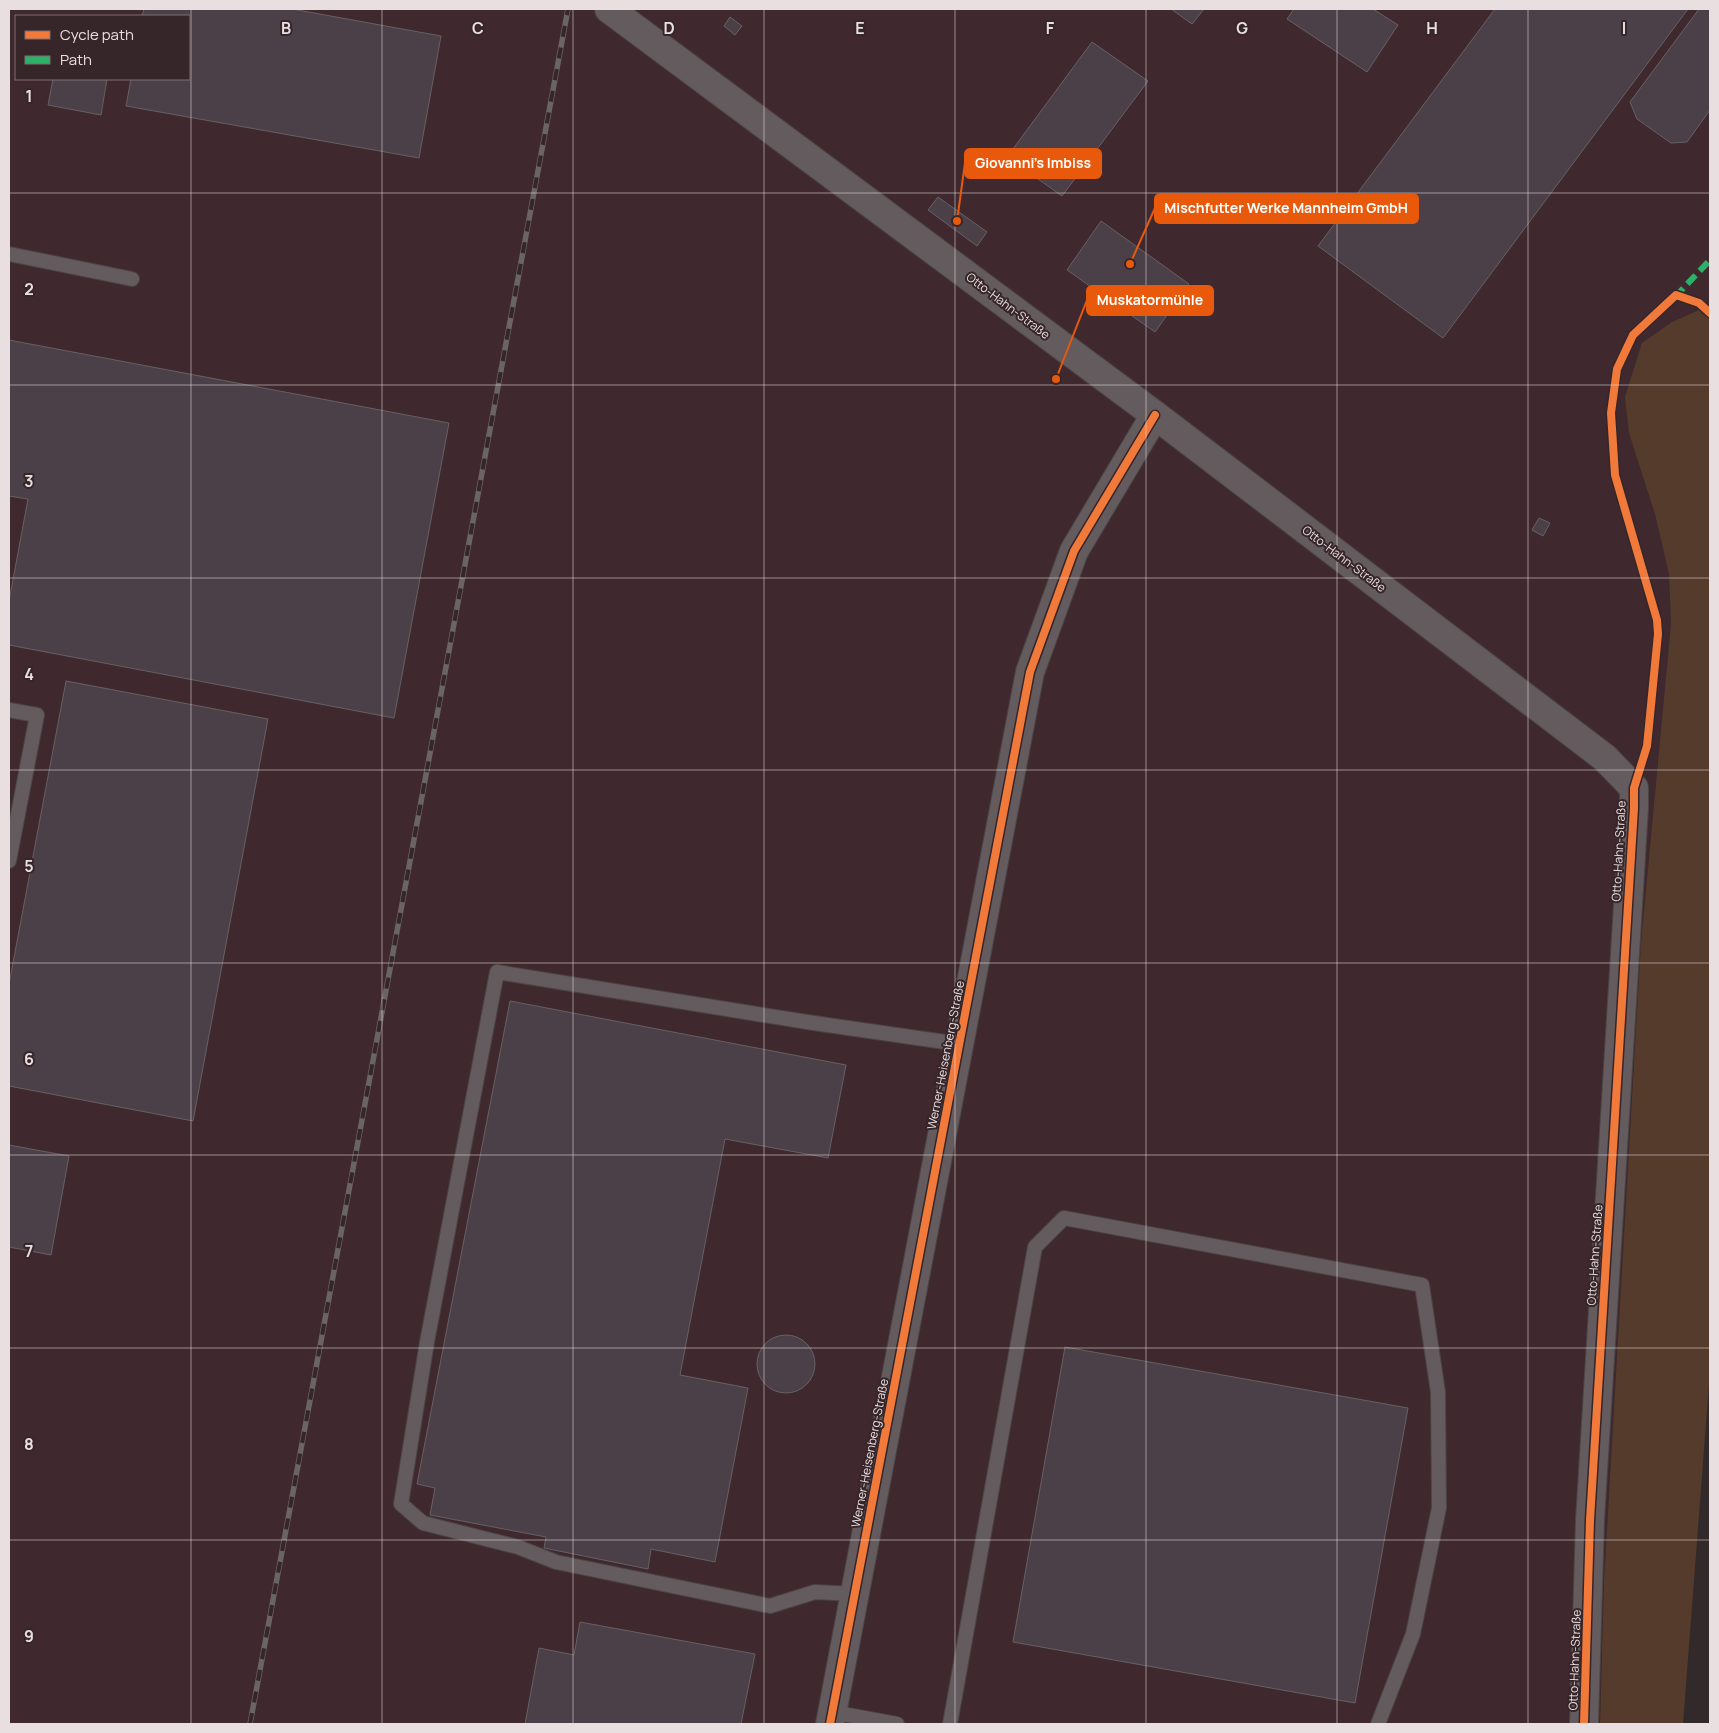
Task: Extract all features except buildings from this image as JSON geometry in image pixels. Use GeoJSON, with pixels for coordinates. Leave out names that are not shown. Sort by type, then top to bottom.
{"type":"FeatureCollection","features":[{"type":"Feature","properties":{"kind":"street","name":"Otto-Hahn-Straße"},"geometry":{"type":"LineString","coordinates":[[609,9],[1155,416],[1605,758],[1634,788],[1590,1520],[1584,1724]]}},
{"type":"Feature","properties":{"kind":"street","name":"Werner-Heisenberg-Straße"},"geometry":{"type":"LineString","coordinates":[[831,1718],[1030,672],[1074,551],[1155,416]]}},
{"type":"Feature","properties":{"kind":"lane"},"geometry":{"type":"LineString","coordinates":[[9,254],[132,279]]}},
{"type":"Feature","properties":{"kind":"lane"},"geometry":{"type":"LineString","coordinates":[[9,710],[37,715],[9,861]]}},
{"type":"Feature","properties":{"kind":"lane"},"geometry":{"type":"LineString","coordinates":[[855,1594],[815,1592],[770,1606],[556,1562],[518,1547],[422,1523],[401,1504],[427,1342],[497,972],[807,1022],[959,1044]]}},
{"type":"Feature","properties":{"kind":"lane"},"geometry":{"type":"LineString","coordinates":[[950,1724],[1035,1248],[1064,1218],[1422,1285],[1438,1392],[1439,1508],[1413,1634],[1378,1724]]}},
{"type":"Feature","properties":{"kind":"lane"},"geometry":{"type":"LineString","coordinates":[[831,1718],[897,1724]]}},
{"type":"Feature","properties":{"kind":"shaded area"},"geometry":{"type":"Polygon","coordinates":[[[9,9],[1710,9],[1710,305],[1672,322],[1655,514],[1669,574],[1671,624],[1641,943],[1604,1581],[1600,1724],[9,1724],[9,9]]]}},
{"type":"Feature","properties":{"kind":"shaded area"},"geometry":{"type":"Polygon","coordinates":[[[1710,305],[1710,1371],[1683,1724],[1600,1724],[1604,1581],[1641,943],[1671,624],[1669,574],[1655,514],[1629,433],[1625,397],[1642,343],[1672,322],[1710,305]]]}},
{"type":"Feature","properties":{"kind":"railway"},"geometry":{"type":"LineString","coordinates":[[250,1724],[568,9]]}},
{"type":"Feature","properties":{"kind":"marked path"},"geometry":{"type":"LineString","coordinates":[[1675,297],[1710,260]]}},
{"type":"Feature","properties":{"kind":"cycle path"},"geometry":{"type":"LineString","coordinates":[[1584,1724],[1590,1520],[1634,788],[1647,746],[1658,634],[1657,620],[1615,475],[1611,413],[1617,369],[1633,335],[1676,295],[1699,303],[1710,313]]}},
{"type":"Feature","properties":{"kind":"cycle path"},"geometry":{"type":"LineString","coordinates":[[830,1724],[1030,672],[1074,551],[1155,415]]}},
{"type":"Feature","properties":{"kind":"place","name":"Giovanni's Imbiss"},"geometry":{"type":"Point","coordinates":[957,221]}},
{"type":"Feature","properties":{"kind":"place","name":"Mischfutter Werke Mannheim GmbH"},"geometry":{"type":"Point","coordinates":[1130,264]}},
{"type":"Feature","properties":{"kind":"place","name":"Muskatormühle"},"geometry":{"type":"Point","coordinates":[1056,379]}}]}
